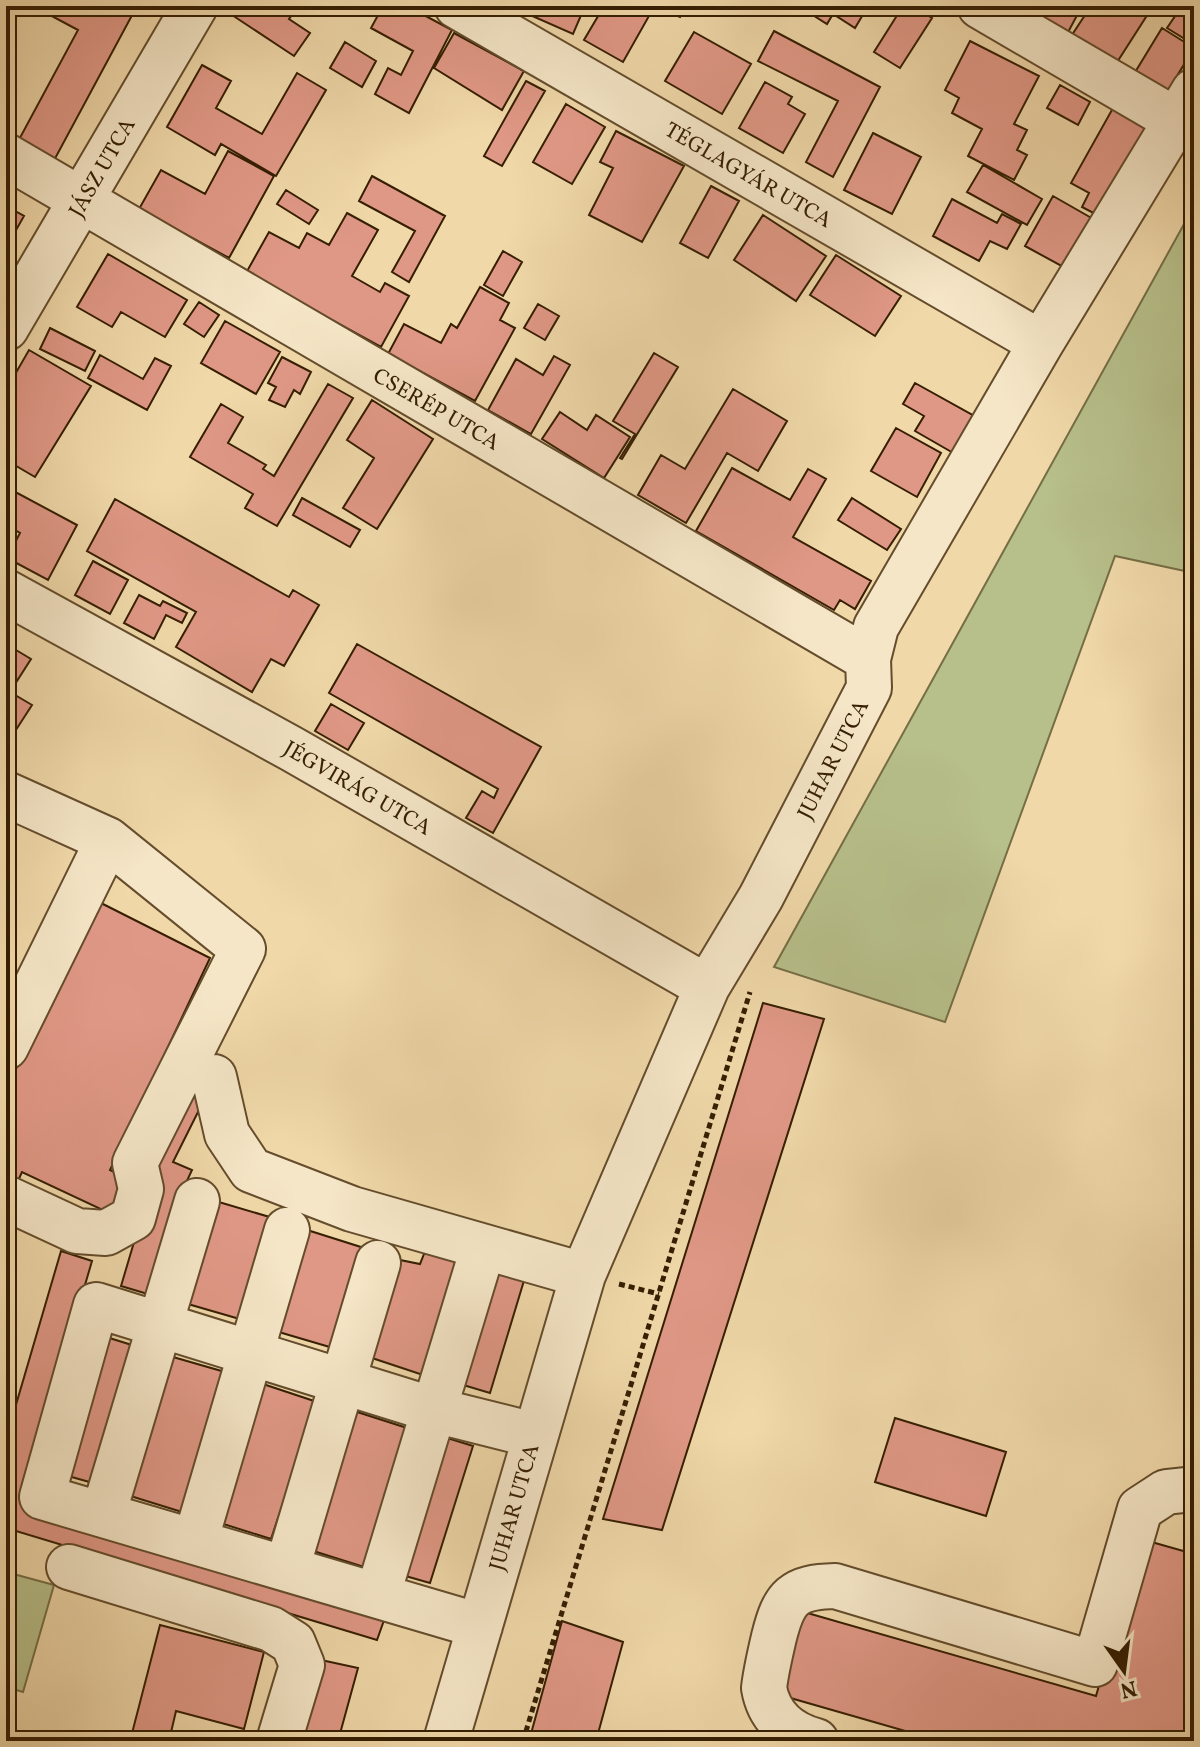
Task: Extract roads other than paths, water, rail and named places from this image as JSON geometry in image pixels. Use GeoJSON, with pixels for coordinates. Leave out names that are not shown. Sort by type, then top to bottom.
{"type":"FeatureCollection","features":[{"type":"Feature","properties":{"kind":"street","name":"JÁSZ UTCA"},"geometry":{"type":"LineString","coordinates":[[6,328],[195,6]]}},
{"type":"Feature","properties":{"kind":"street","name":"TÉGLAGYÁR UTCA"},"geometry":{"type":"LineString","coordinates":[[457,6],[1041,343]]}},
{"type":"Feature","properties":{"kind":"street"},"geometry":{"type":"LineString","coordinates":[[980,6],[1185,106]]}},
{"type":"Feature","properties":{"kind":"street","name":"JUHAR UTCA"},"geometry":{"type":"LineString","coordinates":[[446,1741],[583,1275],[707,987],[761,897],[869,688],[868,659],[876,627],[1041,343],[1185,106]]}},
{"type":"Feature","properties":{"kind":"street","name":"CSERÉP UTCA"},"geometry":{"type":"LineString","coordinates":[[6,156],[868,659]]}},
{"type":"Feature","properties":{"kind":"street","name":"JÉGVIRÁG UTCA"},"geometry":{"type":"LineString","coordinates":[[6,592],[292,749],[707,987]]}},
{"type":"Feature","properties":{"kind":"street"},"geometry":{"type":"LineString","coordinates":[[6,794],[108,840],[243,949],[135,1163],[141,1189],[133,1218],[106,1233],[77,1231],[6,1198]]}},
{"type":"Feature","properties":{"kind":"street"},"geometry":{"type":"LineString","coordinates":[[6,1047],[108,840]]}},
{"type":"Feature","properties":{"kind":"street"},"geometry":{"type":"LineString","coordinates":[[214,1077],[227,1134],[251,1170],[352,1209],[583,1275]]}},
{"type":"Feature","properties":{"kind":"street"},"geometry":{"type":"LineString","coordinates":[[103,1515],[197,1201]]}},
{"type":"Feature","properties":{"kind":"street"},"geometry":{"type":"LineString","coordinates":[[195,1542],[287,1230]]}},
{"type":"Feature","properties":{"kind":"street"},"geometry":{"type":"LineString","coordinates":[[287,1568],[378,1263]]}},
{"type":"Feature","properties":{"kind":"street"},"geometry":{"type":"LineString","coordinates":[[378,1594],[477,1268]]}},
{"type":"Feature","properties":{"kind":"street"},"geometry":{"type":"LineString","coordinates":[[480,1626],[42,1497],[96,1305],[434,1410],[534,1435]]}},
{"type":"Feature","properties":{"kind":"street"},"geometry":{"type":"LineString","coordinates":[[816,1741],[800,1737],[774,1715],[764,1688],[779,1616],[794,1594],[815,1586],[835,1586],[1095,1664],[1140,1509],[1166,1492],[1194,1489]]}},
{"type":"Feature","properties":{"kind":"street"},"geometry":{"type":"LineString","coordinates":[[69,1567],[271,1629],[293,1643],[302,1665],[279,1741]]}}]}
